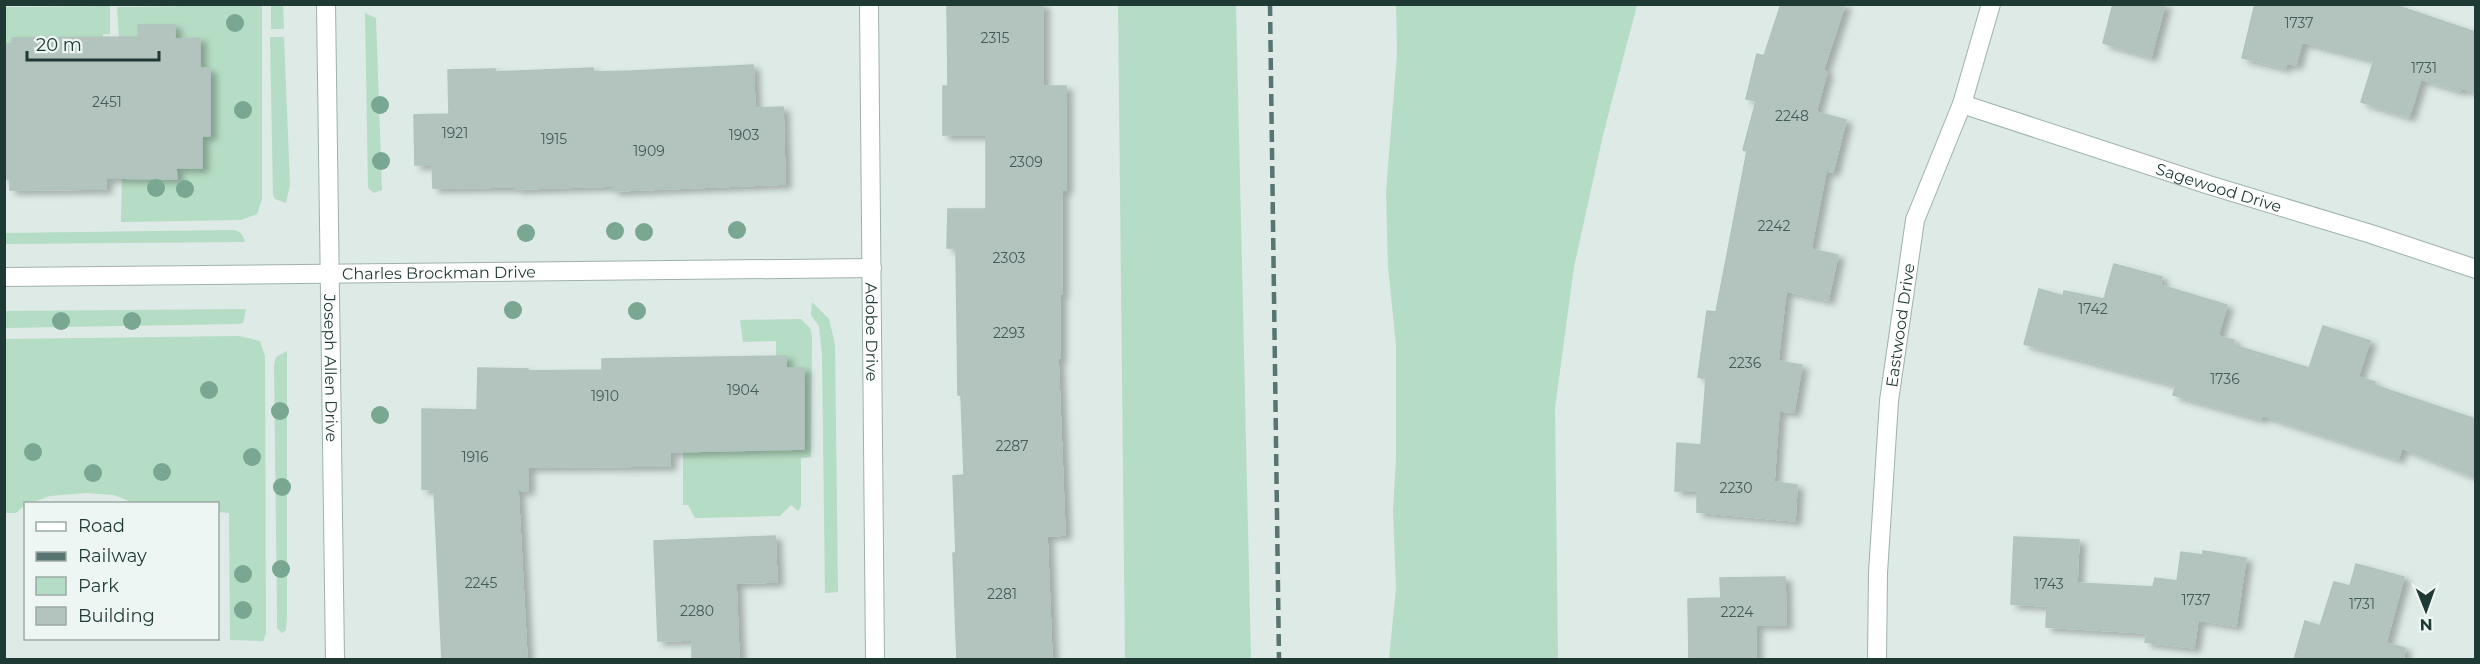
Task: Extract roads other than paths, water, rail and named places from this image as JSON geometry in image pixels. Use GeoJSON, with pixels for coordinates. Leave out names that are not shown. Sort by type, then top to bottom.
{"type":"FeatureCollection","features":[{"type":"Feature","properties":{"kind":"street","name":"Joseph Allen Drive"},"geometry":{"type":"LineString","coordinates":[[326,4],[335,660]]}},
{"type":"Feature","properties":{"kind":"street","name":"Adobe Drive"},"geometry":{"type":"LineString","coordinates":[[869,4],[875,660]]}},
{"type":"Feature","properties":{"kind":"street","name":"Eastwood Drive"},"geometry":{"type":"LineString","coordinates":[[1877,660],[1878,573],[1889,401],[1915,220],[1962,104],[1991,4]]}},
{"type":"Feature","properties":{"kind":"street","name":"Sagewood Drive"},"geometry":{"type":"LineString","coordinates":[[1962,104],[2475,269]]}},
{"type":"Feature","properties":{"kind":"street","name":"Charles Brockman Drive"},"geometry":{"type":"LineString","coordinates":[[4,277],[872,268]]}},
{"type":"Feature","properties":{"kind":"railway"},"geometry":{"type":"LineString","coordinates":[[1270,4],[1279,660]]}}]}
